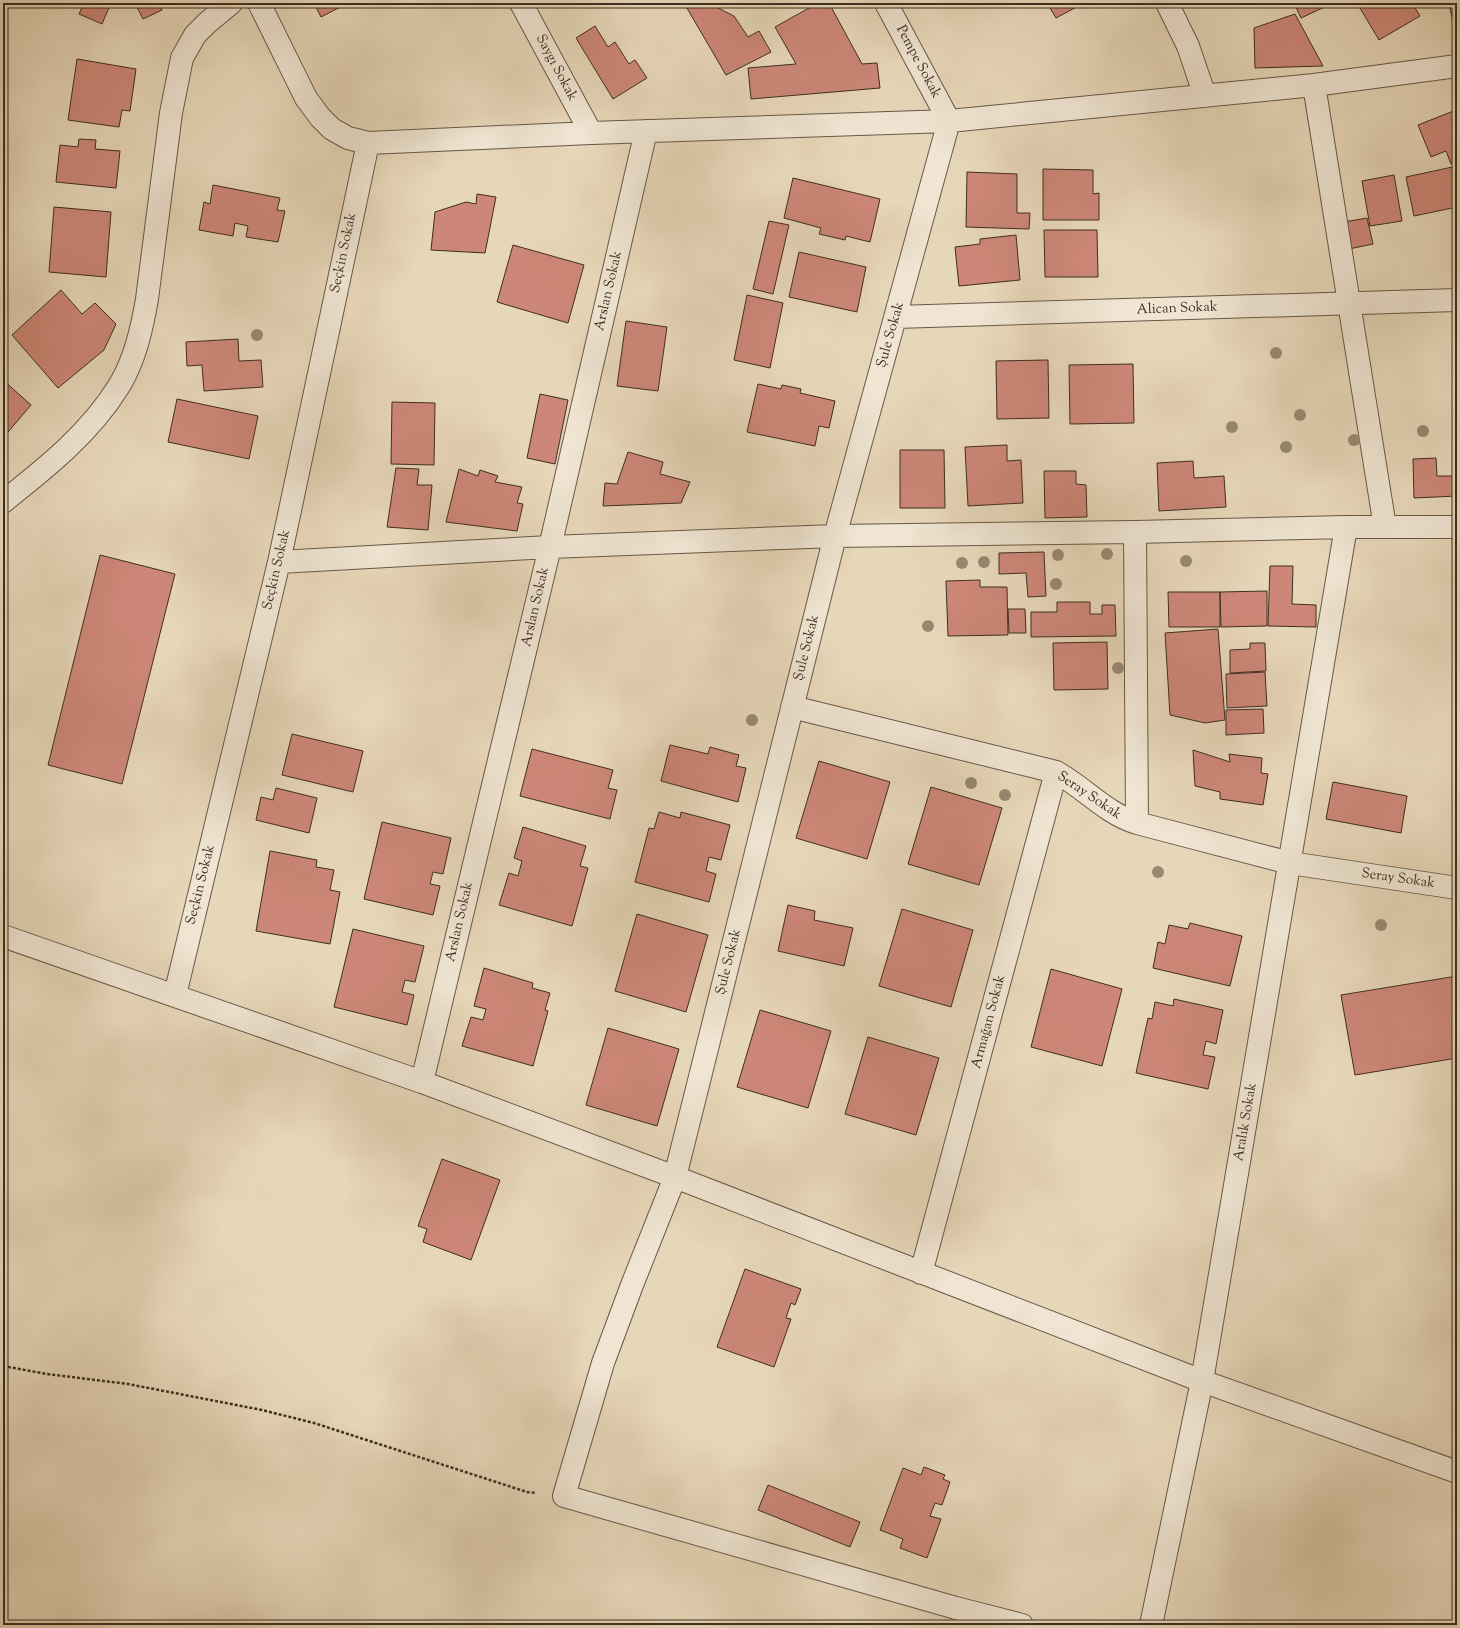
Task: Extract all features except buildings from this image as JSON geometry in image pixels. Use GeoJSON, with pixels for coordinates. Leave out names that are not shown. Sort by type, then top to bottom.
{"type":"FeatureCollection","features":[{"type":"Feature","properties":{"kind":"street"},"geometry":{"type":"LineString","coordinates":[[3,502],[42,471],[86,429],[120,385],[132,358],[142,328],[171,113],[182,58],[194,35],[231,3]]}},
{"type":"Feature","properties":{"kind":"street"},"geometry":{"type":"LineString","coordinates":[[259,3],[306,98],[320,117],[332,129],[348,138],[368,143],[646,131],[949,122],[1314,85],[1457,66]]}},
{"type":"Feature","properties":{"kind":"street","name":"Saygı Sokak"},"geometry":{"type":"LineString","coordinates":[[521,3],[591,133]]}},
{"type":"Feature","properties":{"kind":"street","name":"Pempe Sokak"},"geometry":{"type":"LineString","coordinates":[[886,3],[949,122]]}},
{"type":"Feature","properties":{"kind":"street"},"geometry":{"type":"LineString","coordinates":[[1166,3],[1188,46],[1205,96]]}},
{"type":"Feature","properties":{"kind":"street"},"geometry":{"type":"LineString","coordinates":[[1314,85],[1385,527]]}},
{"type":"Feature","properties":{"kind":"street","name":"Şule Sokak"},"geometry":{"type":"LineString","coordinates":[[564,1496],[604,1363],[632,1285],[675,1177],[835,536],[949,122]]}},
{"type":"Feature","properties":{"kind":"street","name":"Arslan Sokak"},"geometry":{"type":"LineString","coordinates":[[422,1082],[550,547],[646,131]]}},
{"type":"Feature","properties":{"kind":"street","name":"Seçkin Sokak"},"geometry":{"type":"LineString","coordinates":[[175,995],[279,562],[368,143]]}},
{"type":"Feature","properties":{"kind":"street","name":"Alican Sokak"},"geometry":{"type":"LineString","coordinates":[[896,317],[1457,300]]}},
{"type":"Feature","properties":{"kind":"street"},"geometry":{"type":"LineString","coordinates":[[279,562],[550,547],[835,536],[1135,532],[1346,526],[1457,527]]}},
{"type":"Feature","properties":{"kind":"street","name":"Aralık Sokak"},"geometry":{"type":"LineString","coordinates":[[1151,1625],[1202,1381],[1346,526]]}},
{"type":"Feature","properties":{"kind":"street"},"geometry":{"type":"LineString","coordinates":[[1135,532],[1137,824]]}},
{"type":"Feature","properties":{"kind":"street","name":"Seray Sokak"},"geometry":{"type":"LineString","coordinates":[[792,707],[1056,772],[1068,779],[1109,811],[1123,819],[1137,824],[1290,863],[1457,888]]}},
{"type":"Feature","properties":{"kind":"street","name":"Armağan Sokak"},"geometry":{"type":"LineString","coordinates":[[922,1272],[1056,772]]}},
{"type":"Feature","properties":{"kind":"street"},"geometry":{"type":"LineString","coordinates":[[3,936],[422,1082],[675,1177],[1202,1381],[1457,1472]]}},
{"type":"Feature","properties":{"kind":"street"},"geometry":{"type":"LineString","coordinates":[[564,1496],[956,1608],[1022,1625]]}},
{"type":"Feature","properties":{"kind":"path"},"geometry":{"type":"LineString","coordinates":[[3,1366],[47,1374],[128,1384],[262,1410],[314,1423],[528,1492],[564,1496]]}}]}
